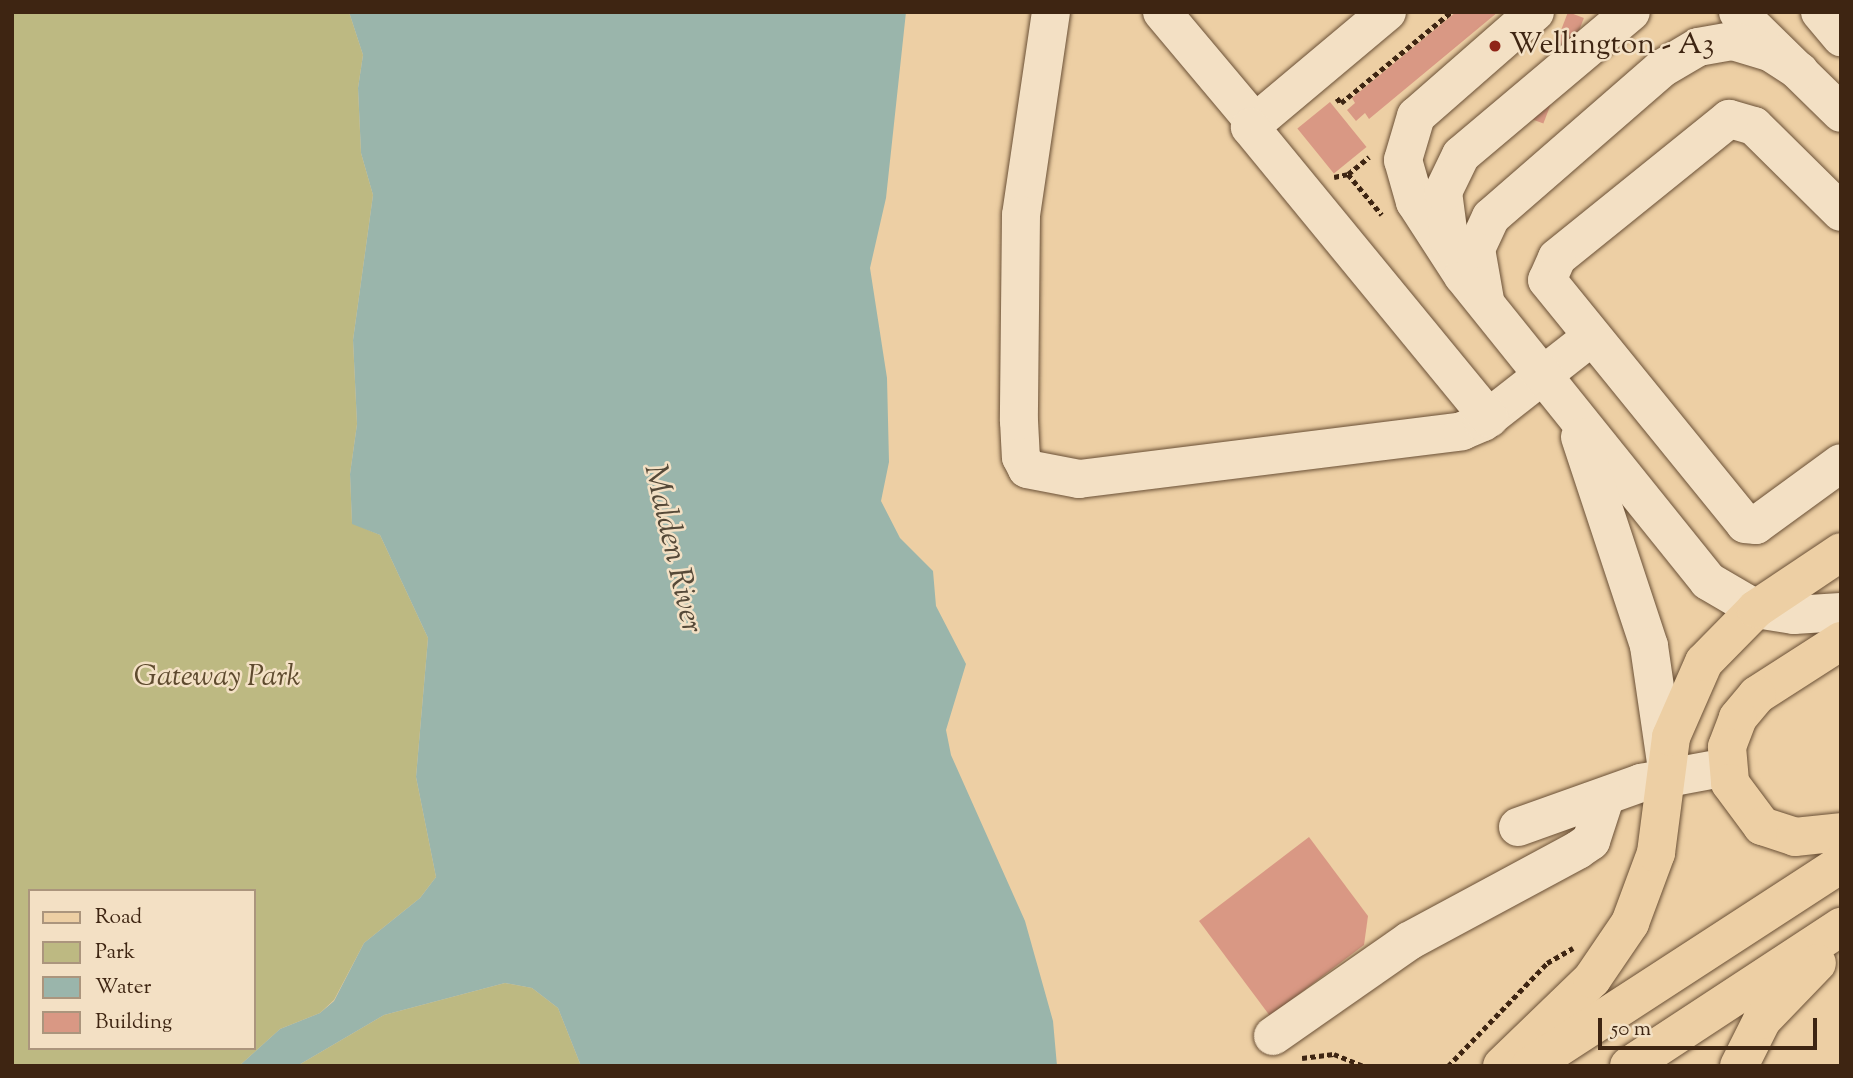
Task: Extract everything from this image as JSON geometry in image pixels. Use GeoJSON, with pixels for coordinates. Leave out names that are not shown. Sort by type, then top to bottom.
{"type":"FeatureCollection","features":[{"type":"Feature","properties":{"kind":"main road"},"geometry":{"type":"LineString","coordinates":[[1502,1066],[1592,979],[1630,923],[1651,869],[1671,737],[1693,680],[1727,634],[1756,609],[1841,552]]}},
{"type":"Feature","properties":{"kind":"main road"},"geometry":{"type":"LineString","coordinates":[[1841,641],[1750,702],[1729,737],[1727,767],[1737,797],[1762,826],[1794,837],[1841,832]]}},
{"type":"Feature","properties":{"kind":"main road"},"geometry":{"type":"LineString","coordinates":[[1530,1066],[1841,864]]}},
{"type":"Feature","properties":{"kind":"main road"},"geometry":{"type":"LineString","coordinates":[[1629,1066],[1841,927]]}},
{"type":"Feature","properties":{"kind":"main road"},"geometry":{"type":"LineString","coordinates":[[1739,1066],[1762,1020],[1841,940]]}},
{"type":"Feature","properties":{"kind":"lane"},"geometry":{"type":"LineString","coordinates":[[1051,12],[1021,215],[1019,421],[1021,457],[1027,469],[1079,479],[1462,431],[1489,418],[1590,338]]}},
{"type":"Feature","properties":{"kind":"lane"},"geometry":{"type":"LineString","coordinates":[[1162,12],[1255,123]]}},
{"type":"Feature","properties":{"kind":"lane"},"geometry":{"type":"LineString","coordinates":[[1387,12],[1250,127],[1489,418]]}},
{"type":"Feature","properties":{"kind":"lane"},"geometry":{"type":"LineString","coordinates":[[1535,12],[1422,108],[1407,136],[1404,160],[1409,188],[1463,276],[1708,581],[1756,609],[1794,615],[1841,612]]}},
{"type":"Feature","properties":{"kind":"lane"},"geometry":{"type":"LineString","coordinates":[[1463,276],[1442,215],[1443,192],[1456,162],[1631,12]]}},
{"type":"Feature","properties":{"kind":"lane"},"geometry":{"type":"LineString","coordinates":[[1738,12],[1841,113]]}},
{"type":"Feature","properties":{"kind":"lane"},"geometry":{"type":"LineString","coordinates":[[1820,12],[1841,37]]}},
{"type":"Feature","properties":{"kind":"lane"},"geometry":{"type":"LineString","coordinates":[[1489,309],[1475,262],[1479,238],[1491,217],[1661,69],[1698,47],[1733,41],[1770,52],[1799,71]]}},
{"type":"Feature","properties":{"kind":"lane"},"geometry":{"type":"LineString","coordinates":[[1841,212],[1748,121],[1722,122],[1553,263],[1549,286],[1745,524],[1756,526],[1841,463]]}},
{"type":"Feature","properties":{"kind":"lane"},"geometry":{"type":"LineString","coordinates":[[1570,408],[1643,623],[1662,717],[1667,776]]}},
{"type":"Feature","properties":{"kind":"lane"},"geometry":{"type":"LineString","coordinates":[[1518,827],[1667,776],[1727,767]]}},
{"type":"Feature","properties":{"kind":"lane"},"geometry":{"type":"LineString","coordinates":[[1281,1049],[1409,942],[1591,841],[1605,798]]}},
{"type":"Feature","properties":{"kind":"path"},"geometry":{"type":"LineString","coordinates":[[1348,174],[1375,152]]}},
{"type":"Feature","properties":{"kind":"path"},"geometry":{"type":"LineString","coordinates":[[1281,1049],[1335,1054],[1364,1066]]}},
{"type":"Feature","properties":{"kind":"green space","name":"Gateway Park"},"geometry":{"type":"Polygon","coordinates":[[[12,12],[349,12],[363,55],[358,88],[361,153],[373,195],[353,340],[357,424],[350,474],[352,523],[380,535],[428,638],[416,777],[436,877],[420,898],[364,943],[334,1000],[320,1013],[280,1029],[239,1066],[12,1066],[12,12]]]}},
{"type":"Feature","properties":{"kind":"green space"},"geometry":{"type":"Polygon","coordinates":[[[505,983],[532,988],[558,1008],[581,1066],[297,1066],[384,1015],[505,983]]]}},
{"type":"Feature","properties":{"kind":"water","name":"Malden River"},"geometry":{"type":"Polygon","coordinates":[[[349,12],[906,12],[886,198],[870,268],[887,378],[889,462],[881,501],[900,538],[933,571],[936,606],[966,664],[946,730],[951,755],[1025,921],[1053,1021],[1057,1066],[581,1066],[558,1008],[532,988],[505,983],[384,1015],[297,1066],[239,1066],[280,1029],[320,1013],[334,1001],[364,943],[420,898],[436,877],[416,777],[428,638],[380,535],[352,524],[350,474],[357,424],[353,340],[373,195],[361,153],[358,88],[363,55],[349,12]]]}},
{"type":"Feature","properties":{"kind":"building"},"geometry":{"type":"Polygon","coordinates":[[[1456,12],[1498,12],[1369,119],[1365,113],[1356,121],[1347,110],[1355,103],[1352,98],[1456,12]]]}},
{"type":"Feature","properties":{"kind":"building"},"geometry":{"type":"Polygon","coordinates":[[[1568,12],[1584,18],[1543,124],[1528,117],[1568,12]]]}},
{"type":"Feature","properties":{"kind":"building"},"geometry":{"type":"Polygon","coordinates":[[[1330,102],[1367,147],[1334,174],[1297,128],[1330,102]]]}},
{"type":"Feature","properties":{"kind":"building"},"geometry":{"type":"Polygon","coordinates":[[[1309,837],[1368,916],[1364,945],[1270,1016],[1199,921],[1309,837]]]}},
{"type":"Feature","properties":{"kind":"place","name":"Wellington - A3"},"geometry":{"type":"Point","coordinates":[1495,46]}}]}
